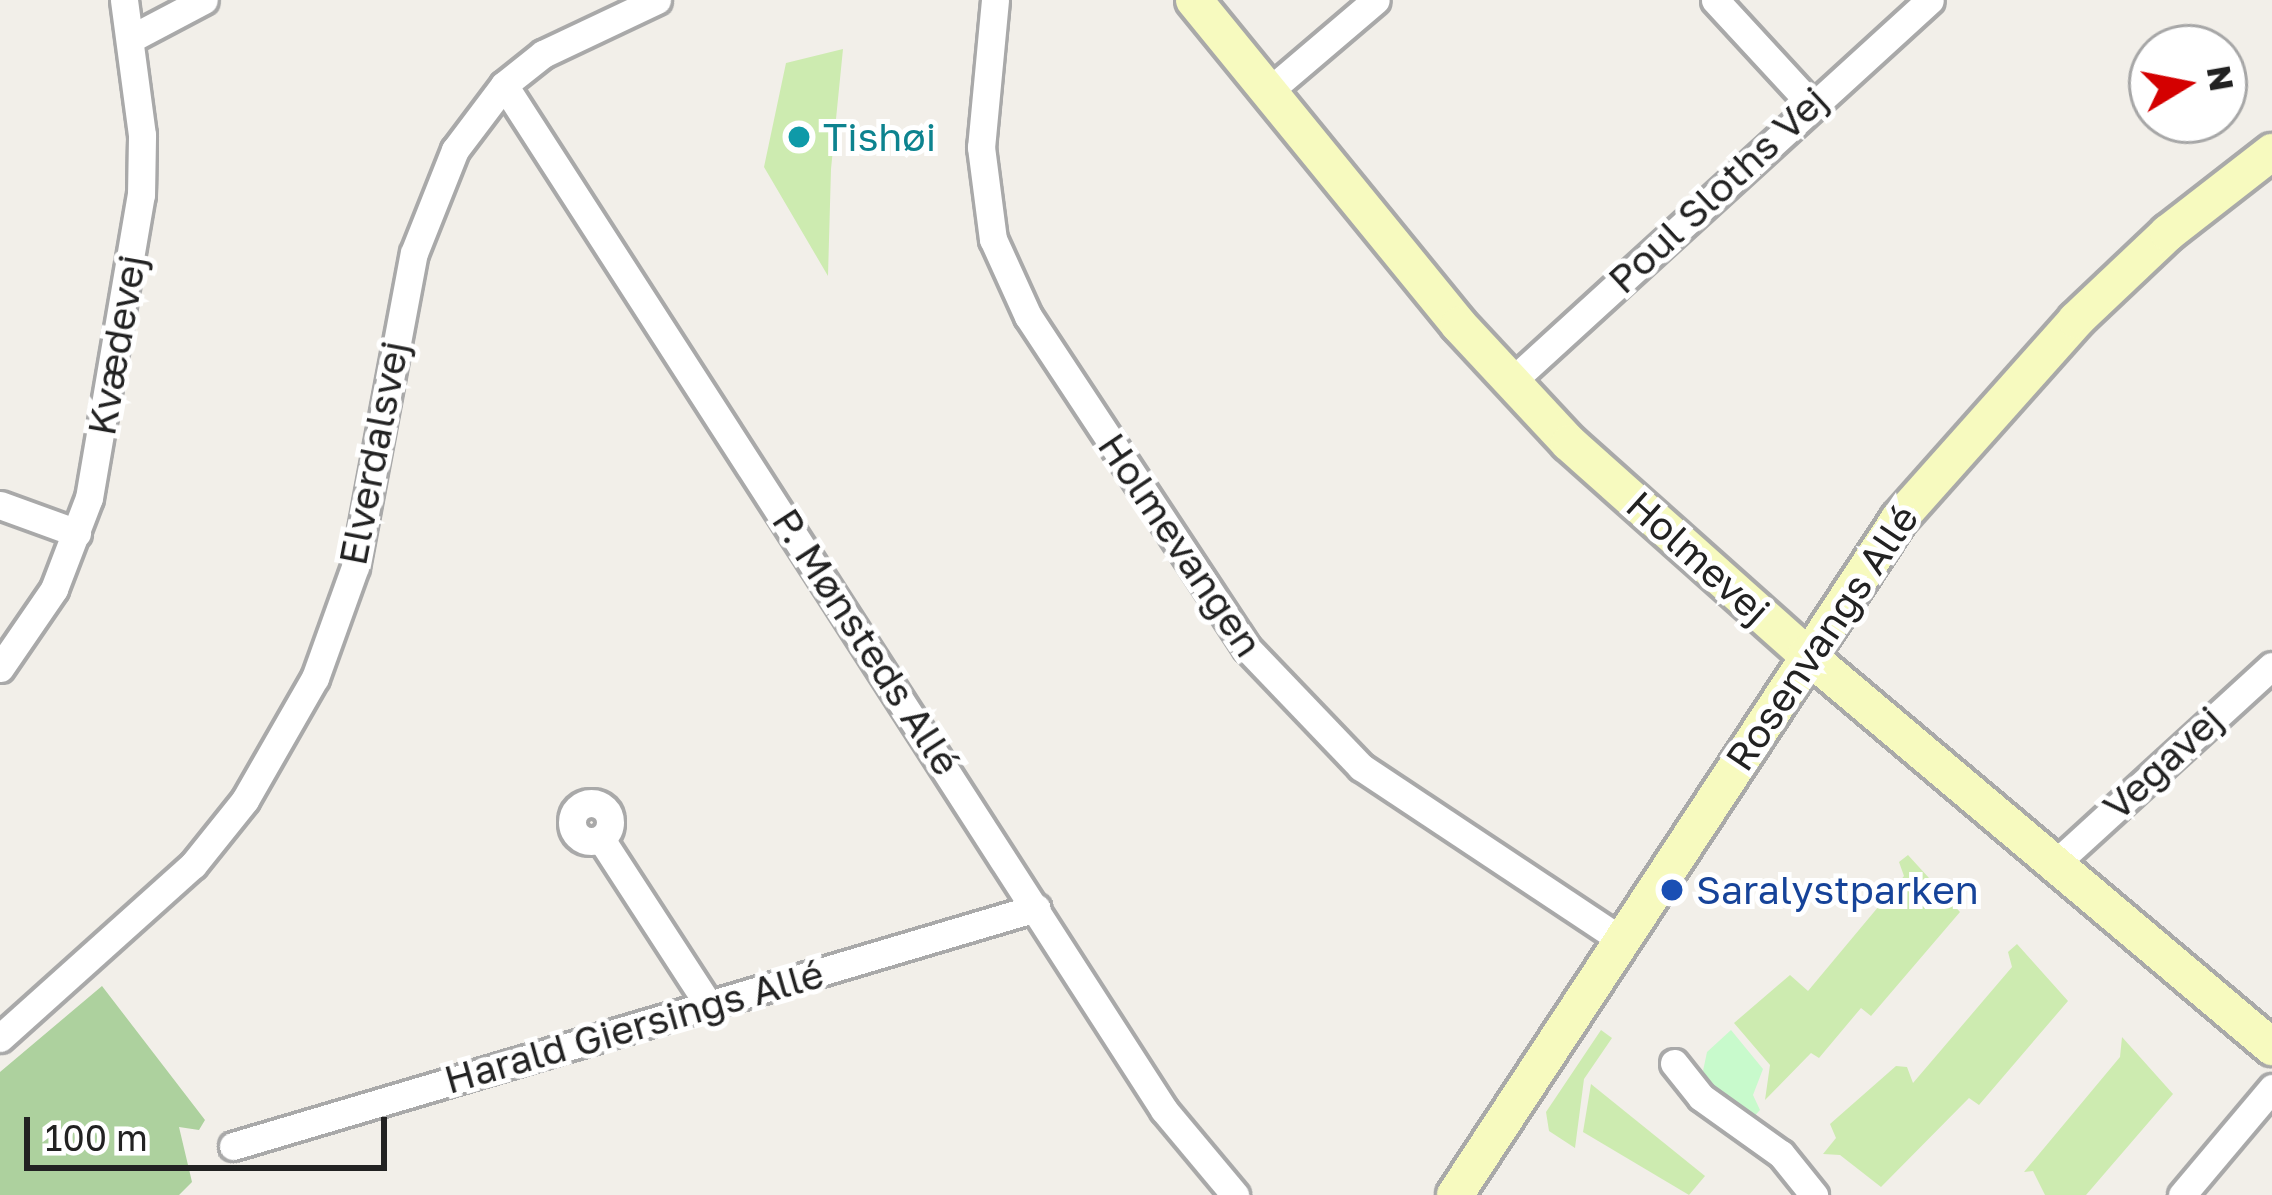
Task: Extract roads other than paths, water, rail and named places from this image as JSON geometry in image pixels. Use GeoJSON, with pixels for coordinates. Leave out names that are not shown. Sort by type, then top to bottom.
{"type":"FeatureCollection","features":[{"type":"Feature","properties":{"kind":"street","name":"Kvædevej"},"geometry":{"type":"LineString","coordinates":[[0,668],[54,589],[77,533],[141,195],[132,38],[124,0]]}},
{"type":"Feature","properties":{"kind":"street"},"geometry":{"type":"LineString","coordinates":[[132,38],[204,0]]}},
{"type":"Feature","properties":{"kind":"street","name":"Elverdalsvej"},"geometry":{"type":"LineString","coordinates":[[0,1038],[193,866],[282,742],[355,567],[414,254],[454,150],[504,85],[543,54],[657,0]]}},
{"type":"Feature","properties":{"kind":"street","name":"Holmevangen"},"geometry":{"type":"LineString","coordinates":[[995,0],[981,147],[993,239],[1028,316],[1246,647],[1360,767],[1622,940]]}},
{"type":"Feature","properties":{"kind":"street","name":"Holmevej"},"geometry":{"type":"LineString","coordinates":[[1194,0],[1510,383],[1805,654],[2272,1047]]}},
{"type":"Feature","properties":{"kind":"street"},"geometry":{"type":"LineString","coordinates":[[1269,91],[1376,0]]}},
{"type":"Feature","properties":{"kind":"street"},"geometry":{"type":"LineString","coordinates":[[1715,0],[1811,104]]}},
{"type":"Feature","properties":{"kind":"street","name":"Poul Sloths Vej"},"geometry":{"type":"LineString","coordinates":[[1510,383],[1930,0]]}},
{"type":"Feature","properties":{"kind":"street","name":"P. Mønsteds Allé"},"geometry":{"type":"LineString","coordinates":[[504,85],[1164,1110],[1235,1195]]}},
{"type":"Feature","properties":{"kind":"street","name":"Rosenvangs Allé"},"geometry":{"type":"LineString","coordinates":[[1455,1195],[1805,654],[1899,519],[1995,403],[2168,233],[2272,152]]}},
{"type":"Feature","properties":{"kind":"street"},"geometry":{"type":"LineString","coordinates":[[0,505],[77,533]]}},
{"type":"Feature","properties":{"kind":"street","name":"Vegavej"},"geometry":{"type":"LineString","coordinates":[[2056,863],[2272,665]]}},
{"type":"Feature","properties":{"kind":"street"},"geometry":{"type":"LineString","coordinates":[[601,838],[709,1005]]}},
{"type":"Feature","properties":{"kind":"street","name":"Harald Giersings Allé"},"geometry":{"type":"LineString","coordinates":[[233,1146],[1036,908]]}},
{"type":"Feature","properties":{"kind":"street"},"geometry":{"type":"LineString","coordinates":[[1673,1063],[1701,1096],[1781,1154],[1814,1195]]}},
{"type":"Feature","properties":{"kind":"street"},"geometry":{"type":"LineString","coordinates":[[2182,1195],[2272,1088]]}},
{"type":"Feature","properties":{"kind":"place","name":"Tishøi"},"geometry":{"type":"Point","coordinates":[799,137]}},
{"type":"Feature","properties":{"kind":"place","name":"Saralystparken"},"geometry":{"type":"Point","coordinates":[1672,890]}}]}
